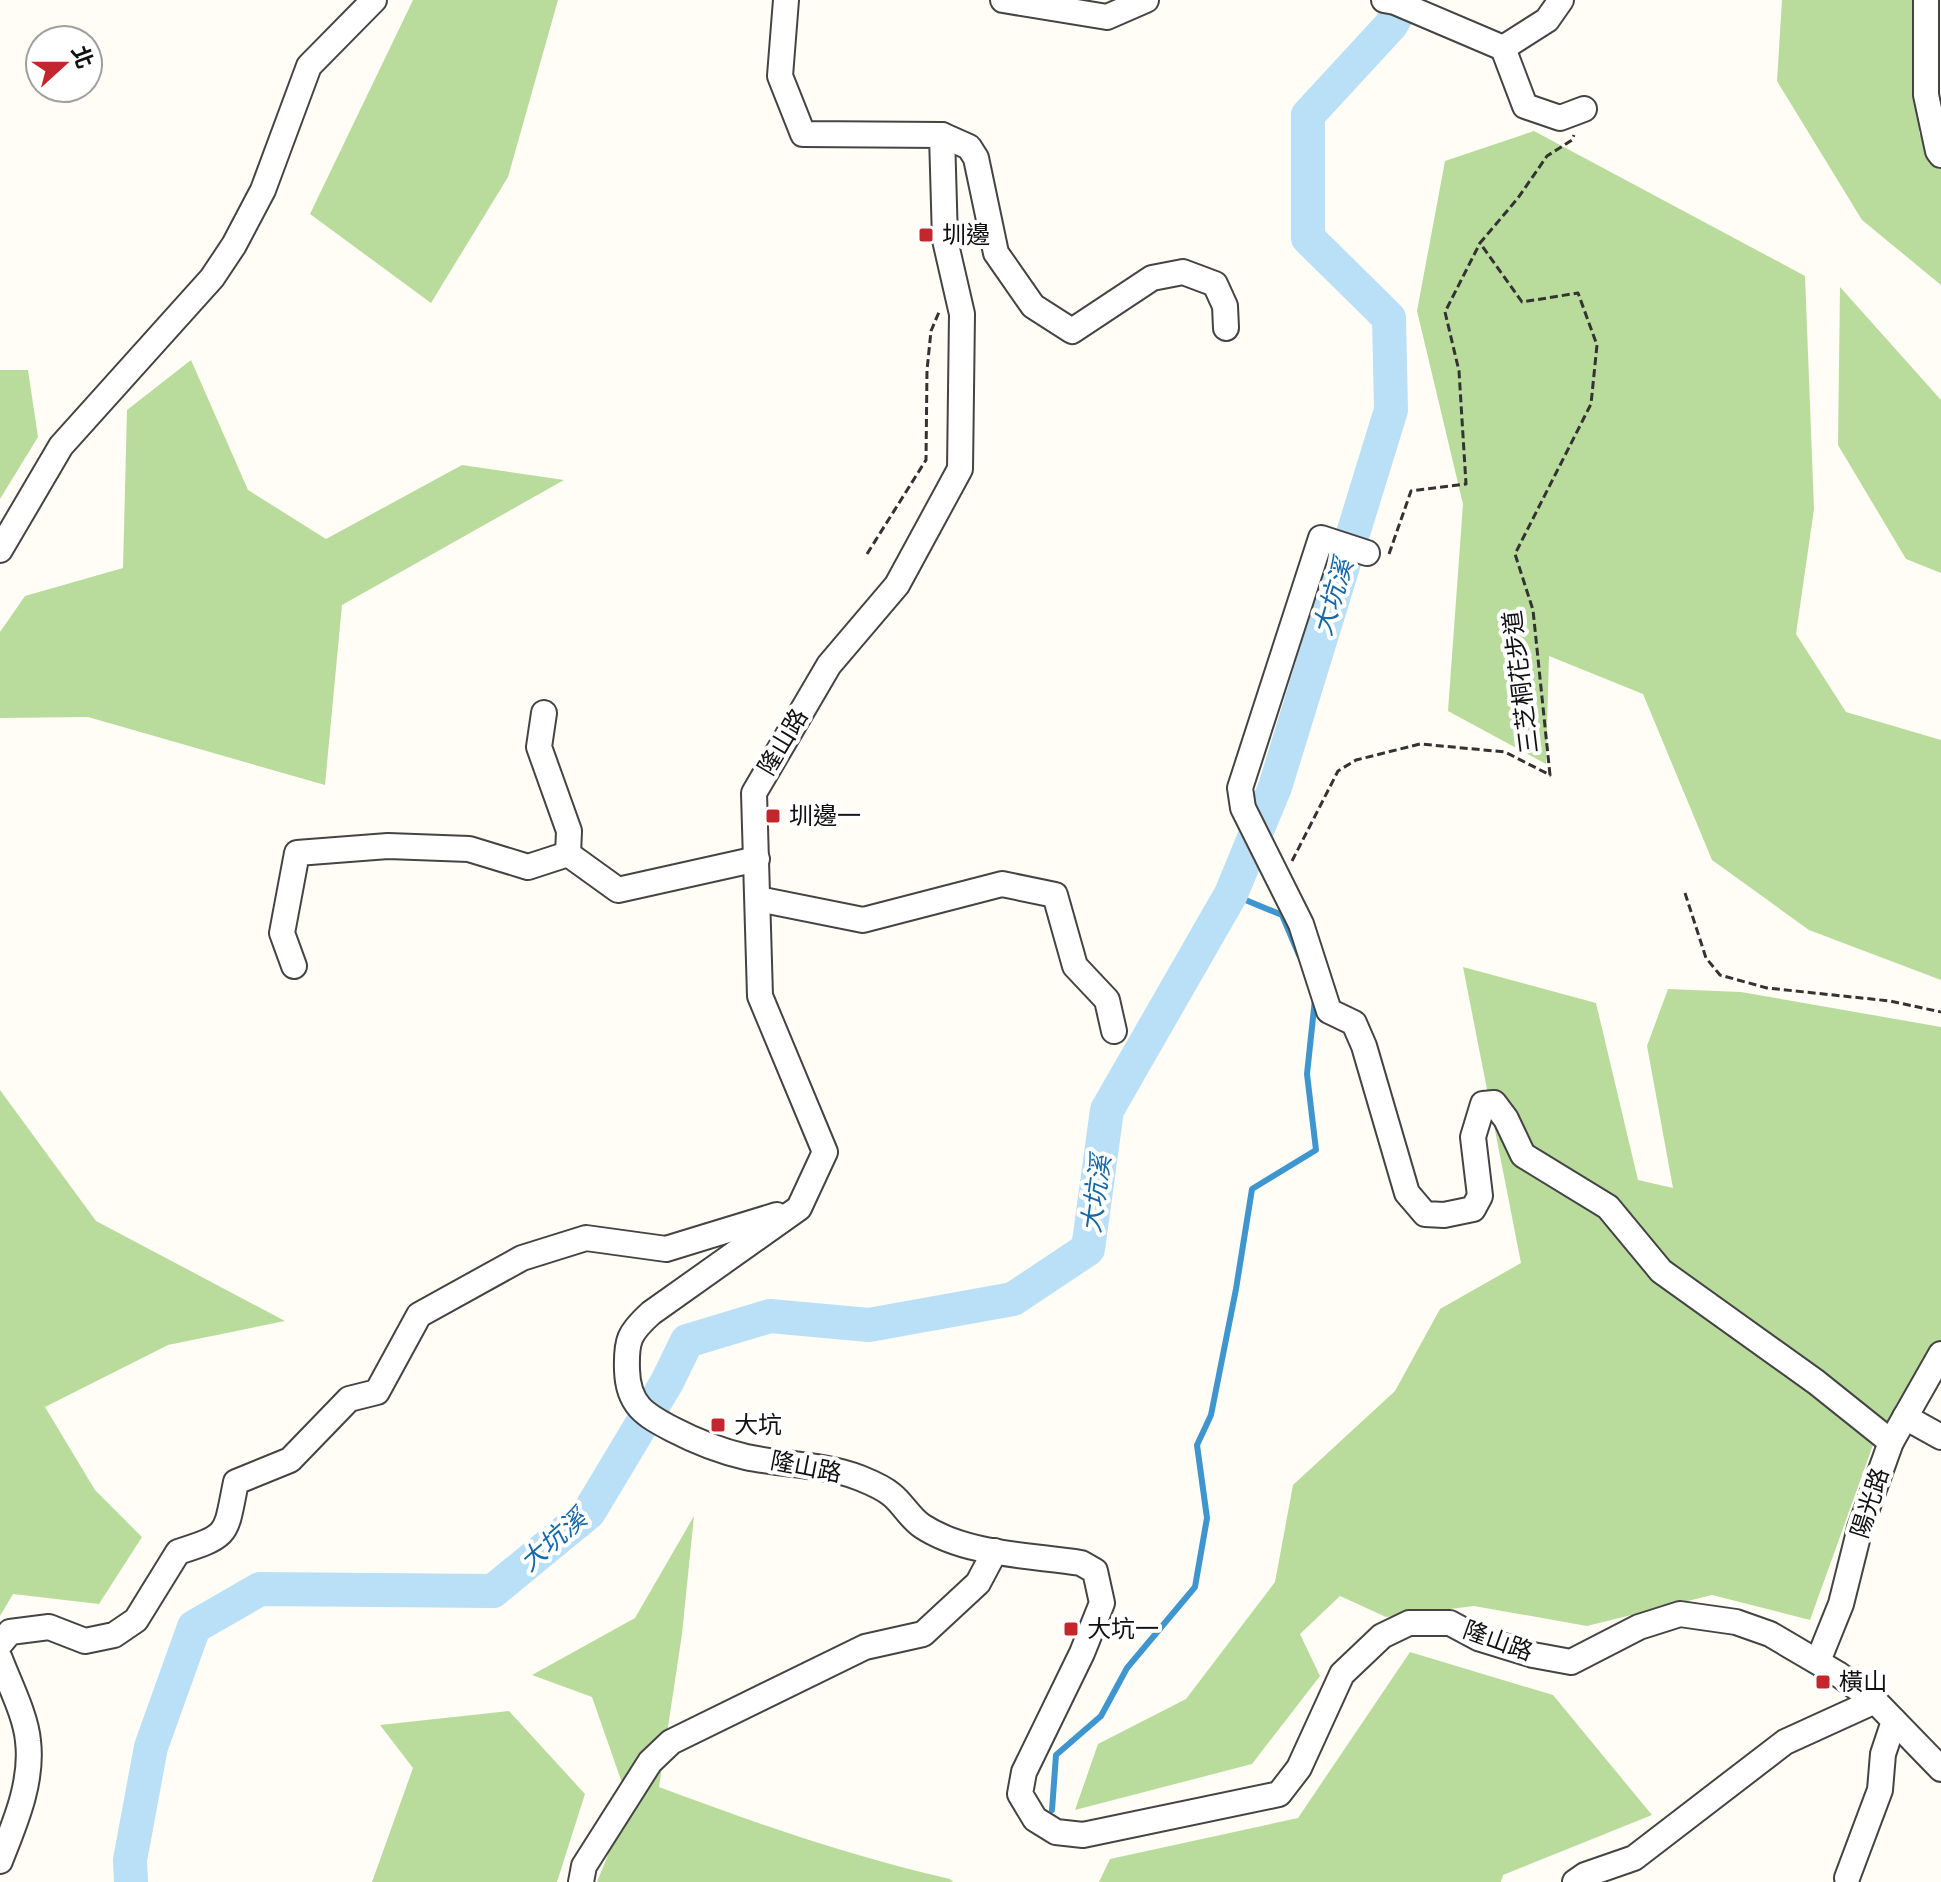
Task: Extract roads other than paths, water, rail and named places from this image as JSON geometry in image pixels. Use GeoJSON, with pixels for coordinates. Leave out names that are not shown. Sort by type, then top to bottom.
{"type":"FeatureCollection","features":[{"type":"Feature","properties":{"kind":"street"},"geometry":{"type":"LineString","coordinates":[[0,550],[61,446],[212,278],[234,245],[263,190],[309,66],[374,0]]}},
{"type":"Feature","properties":{"kind":"street"},"geometry":{"type":"LineString","coordinates":[[786,0],[780,76],[803,134],[942,135],[969,147],[976,158],[996,253],[1033,306],[1072,331],[1152,278],[1183,272],[1215,284],[1225,306],[1226,328]]}},
{"type":"Feature","properties":{"kind":"street"},"geometry":{"type":"LineString","coordinates":[[1003,0],[1107,17],[1146,0]]}},
{"type":"Feature","properties":{"kind":"street"},"geometry":{"type":"LineString","coordinates":[[1503,48],[1547,20],[1561,0]]}},
{"type":"Feature","properties":{"kind":"street"},"geometry":{"type":"LineString","coordinates":[[1926,0],[1926,95],[1941,155]]}},
{"type":"Feature","properties":{"kind":"street"},"geometry":{"type":"LineString","coordinates":[[1390,1],[1503,48],[1525,106],[1560,118],[1584,109]]}},
{"type":"Feature","properties":{"kind":"street","name":"隆山路"},"geometry":{"type":"LineString","coordinates":[[942,135],[945,240],[962,314],[960,469],[897,585],[829,665],[754,793],[760,996],[825,1152],[799,1208],[651,1313],[632,1330],[627,1348],[627,1379],[634,1398],[644,1414],[689,1438],[746,1457],[859,1477],[891,1494],[921,1525],[970,1548],[1081,1563],[1095,1571],[1102,1603],[1082,1653],[1024,1772],[1020,1794],[1035,1819],[1056,1832],[1083,1835],[1279,1794],[1299,1768],[1342,1674],[1382,1636],[1409,1623],[1450,1623],[1478,1638],[1533,1655],[1571,1662],[1639,1627],[1680,1614],[1736,1622],[1770,1634],[1818,1661],[1875,1701],[1941,1769]]}},
{"type":"Feature","properties":{"kind":"street"},"geometry":{"type":"LineString","coordinates":[[1367,553],[1321,538],[1240,788],[1243,808],[1301,924],[1329,1011],[1354,1023],[1364,1046],[1407,1193],[1425,1214],[1444,1215],[1473,1209],[1480,1196],[1473,1137],[1483,1104],[1494,1103],[1506,1119],[1523,1155],[1608,1207],[1661,1271],[1816,1382],[1891,1442]]}},
{"type":"Feature","properties":{"kind":"street"},"geometry":{"type":"LineString","coordinates":[[544,713],[539,747],[569,831],[568,854]]}},
{"type":"Feature","properties":{"kind":"street"},"geometry":{"type":"LineString","coordinates":[[294,966],[282,933],[297,853],[388,846],[469,849],[528,867],[568,854]]}},
{"type":"Feature","properties":{"kind":"street"},"geometry":{"type":"LineString","coordinates":[[568,854],[618,890],[757,859]]}},
{"type":"Feature","properties":{"kind":"street"},"geometry":{"type":"LineString","coordinates":[[758,899],[863,920],[1002,884],[1055,895],[1075,966],[1107,1000],[1114,1031]]}},
{"type":"Feature","properties":{"kind":"street"},"geometry":{"type":"LineString","coordinates":[[0,1644],[10,1632],[49,1627],[85,1641],[114,1635],[136,1620],[178,1552],[214,1540],[227,1526],[236,1482],[290,1460],[349,1399],[377,1392],[419,1315],[522,1258],[586,1238],[666,1249],[799,1208]]}},
{"type":"Feature","properties":{"kind":"street","name":"陽光路"},"geometry":{"type":"LineString","coordinates":[[1818,1661],[1841,1604],[1860,1528],[1891,1442],[1941,1354]]}},
{"type":"Feature","properties":{"kind":"street"},"geometry":{"type":"LineString","coordinates":[[1905,1417],[1941,1437]]}},
{"type":"Feature","properties":{"kind":"street"},"geometry":{"type":"LineString","coordinates":[[581,1882],[584,1866],[650,1762],[671,1742],[865,1647],[923,1634],[978,1583],[995,1551]]}},
{"type":"Feature","properties":{"kind":"street"},"geometry":{"type":"LineString","coordinates":[[0,1659],[28,1738],[29,1765],[18,1815],[0,1861]]}},
{"type":"Feature","properties":{"kind":"street"},"geometry":{"type":"LineString","coordinates":[[1575,1882],[1585,1875],[1634,1858],[1785,1742],[1875,1701]]}},
{"type":"Feature","properties":{"kind":"street"},"geometry":{"type":"LineString","coordinates":[[1847,1878],[1880,1790],[1883,1754],[1894,1721]]}},
{"type":"Feature","properties":{"kind":"waterway","name":"大坑溪"},"geometry":{"type":"LineString","coordinates":[[131,1882],[130,1860],[151,1747],[194,1627],[260,1589],[493,1591],[589,1512],[667,1382],[687,1341],[770,1316],[869,1325],[1013,1299],[1088,1249],[1107,1110],[1231,894],[1275,787],[1391,410],[1389,318],[1308,238],[1308,115],[1391,25],[1406,0]]}},
{"type":"Feature","properties":{"kind":"waterway"},"geometry":{"type":"LineString","coordinates":[[1231,894],[1282,915],[1299,955]]}},
{"type":"Feature","properties":{"kind":"waterway"},"geometry":{"type":"LineString","coordinates":[[1052,1810],[1056,1755],[1101,1716],[1127,1668],[1195,1587],[1207,1518],[1197,1445],[1211,1415],[1252,1189],[1316,1150],[1307,1074],[1315,999]]}},
{"type":"Feature","properties":{"kind":"place","name":"圳邊"},"geometry":{"type":"Point","coordinates":[926,235]}},
{"type":"Feature","properties":{"kind":"place","name":"圳邊一"},"geometry":{"type":"Point","coordinates":[773,816]}},
{"type":"Feature","properties":{"kind":"place","name":"大坑"},"geometry":{"type":"Point","coordinates":[718,1425]}},
{"type":"Feature","properties":{"kind":"place","name":"大坑一"},"geometry":{"type":"Point","coordinates":[1071,1629]}},
{"type":"Feature","properties":{"kind":"place","name":"橫山"},"geometry":{"type":"Point","coordinates":[1823,1682]}}]}
